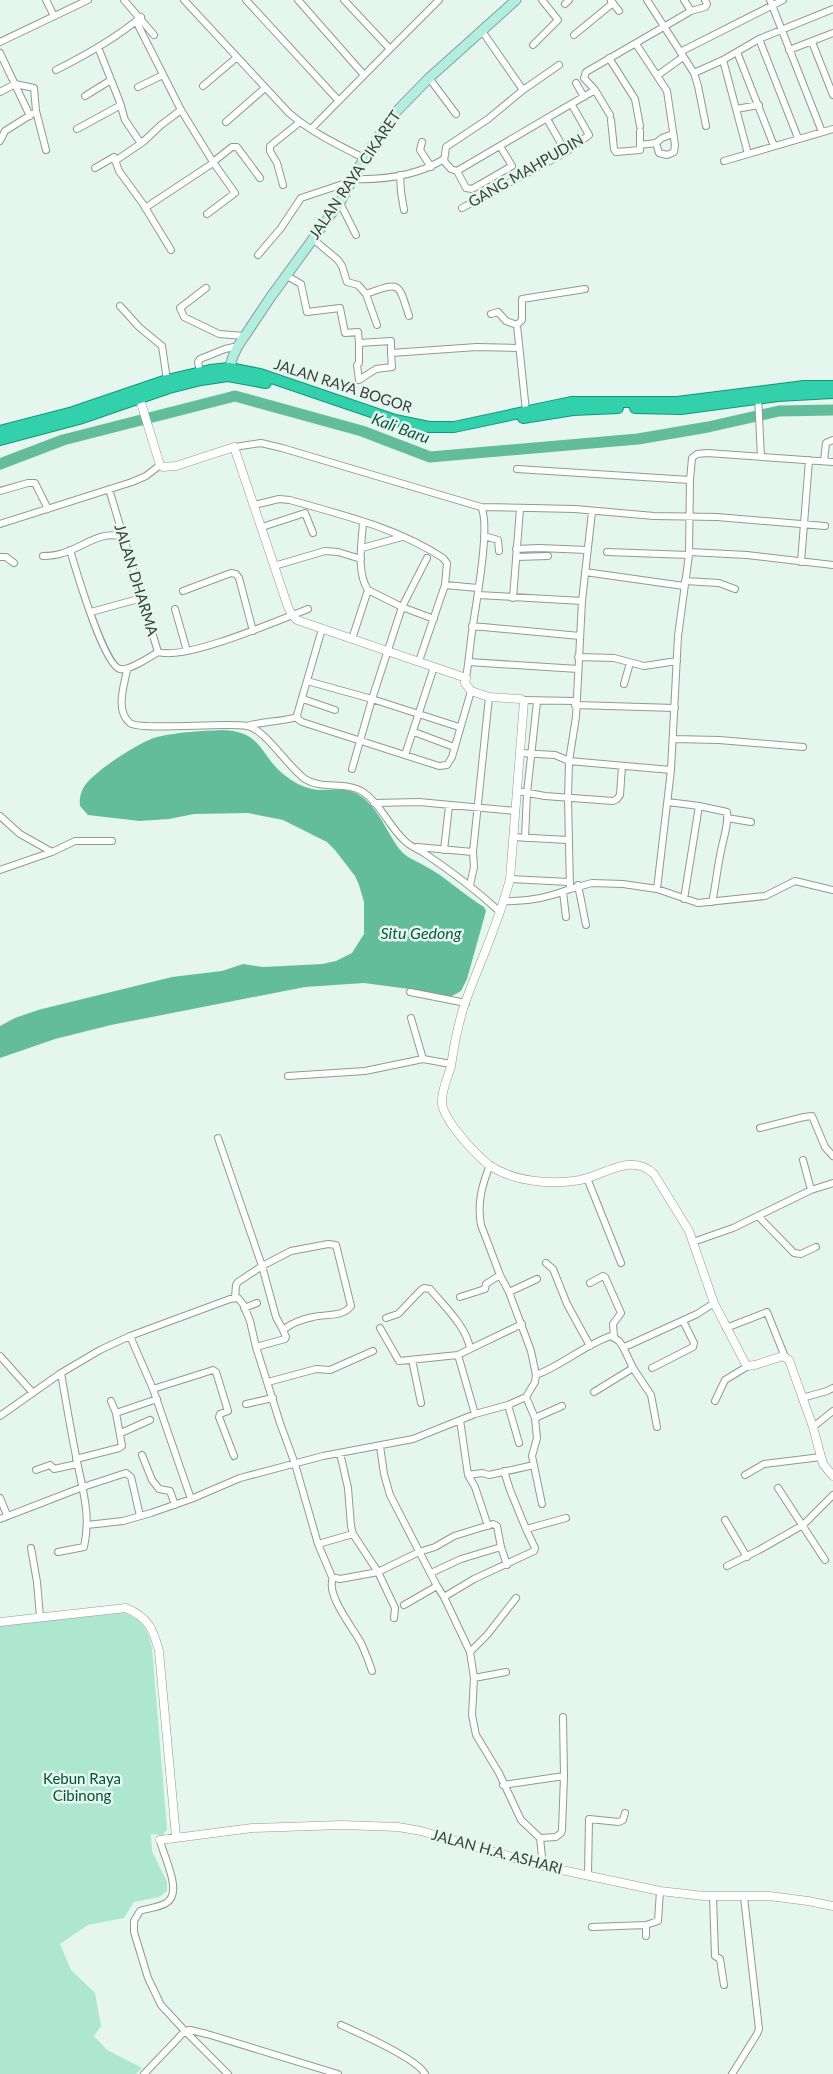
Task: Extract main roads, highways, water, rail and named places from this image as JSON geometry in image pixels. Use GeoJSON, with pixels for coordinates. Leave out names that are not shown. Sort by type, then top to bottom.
{"type":"FeatureCollection","features":[{"type":"Feature","properties":{"kind":"highway","name":"JALAN RAYA BOGOR"},"geometry":{"type":"LineString","coordinates":[[0,439],[79,419],[138,395],[167,380],[200,372],[260,374],[395,420],[429,427],[454,427],[571,402],[681,409],[804,394],[833,393]]}},
{"type":"Feature","properties":{"kind":"highway","name":"JALAN RAYA BOGOR"},"geometry":{"type":"LineString","coordinates":[[0,431],[228,372],[392,426],[427,434],[456,433],[551,413],[618,405]]}},
{"type":"Feature","properties":{"kind":"highway","name":"JALAN RAYA BOGOR"},"geometry":{"type":"LineString","coordinates":[[758,399],[804,386],[833,386]]}},
{"type":"Feature","properties":{"kind":"main road","name":"JALAN RAYA CIKARET"},"geometry":{"type":"LineString","coordinates":[[228,372],[238,346],[340,202],[364,158],[393,115],[429,78],[516,0]]}},
{"type":"Feature","properties":{"kind":"water","name":"Situ Gedong"},"geometry":{"type":"Polygon","coordinates":[[[223,730],[247,735],[254,740],[278,769],[298,784],[319,790],[345,790],[359,795],[378,814],[402,852],[433,870],[484,907],[486,911],[467,979],[461,991],[450,997],[432,995],[417,990],[364,983],[305,987],[111,1025],[55,1039],[0,1058],[0,1026],[15,1018],[38,1010],[172,977],[222,971],[243,964],[263,967],[322,964],[336,961],[352,953],[364,934],[364,902],[355,876],[327,842],[283,820],[248,813],[194,814],[169,819],[140,821],[88,815],[80,806],[80,798],[86,784],[109,764],[140,744],[165,735],[223,730]]]}},
{"type":"Feature","properties":{"kind":"waterway","name":"Kali Baru"},"geometry":{"type":"LineString","coordinates":[[0,464],[63,440],[235,396],[362,431],[430,457],[638,439],[708,427],[779,411],[833,410]]}},
{"type":"Feature","properties":{"kind":"park label","name":"Kebun Raya Cibinong"},"geometry":{"type":"Point","coordinates":[82,1788]}}]}
